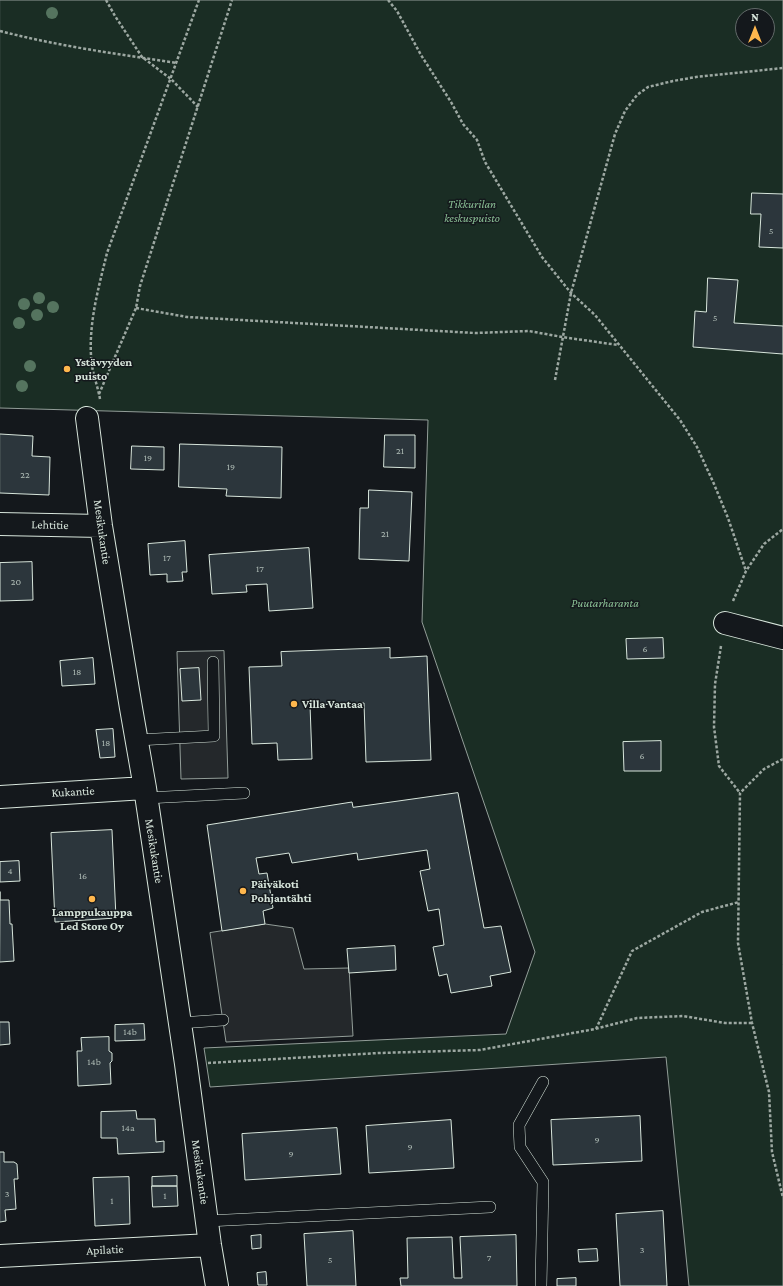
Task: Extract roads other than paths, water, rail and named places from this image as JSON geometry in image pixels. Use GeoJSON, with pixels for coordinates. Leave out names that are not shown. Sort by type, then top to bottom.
{"type":"FeatureCollection","features":[{"type":"Feature","properties":{"kind":"street","name":"Mesikukantie"},"geometry":{"type":"LineString","coordinates":[[87,418],[100,526],[146,793],[217,1286]]}},
{"type":"Feature","properties":{"kind":"street","name":"Lehtitie"},"geometry":{"type":"LineString","coordinates":[[0,524],[100,526]]}},
{"type":"Feature","properties":{"kind":"street"},"geometry":{"type":"LineString","coordinates":[[725,623],[783,638]]}},
{"type":"Feature","properties":{"kind":"street","name":"Kukantie"},"geometry":{"type":"LineString","coordinates":[[0,797],[146,793]]}},
{"type":"Feature","properties":{"kind":"street","name":"Apilatie"},"geometry":{"type":"LineString","coordinates":[[0,1256],[210,1245]]}},
{"type":"Feature","properties":{"kind":"lane"},"geometry":{"type":"LineString","coordinates":[[137,740],[214,736],[213,662]]}},
{"type":"Feature","properties":{"kind":"lane"},"geometry":{"type":"LineString","coordinates":[[146,793],[244,793]]}},
{"type":"Feature","properties":{"kind":"lane"},"geometry":{"type":"LineString","coordinates":[[180,1023],[223,1020]]}},
{"type":"Feature","properties":{"kind":"lane"},"geometry":{"type":"LineString","coordinates":[[541,1286],[543,1182],[520,1147],[519,1125],[543,1082]]}},
{"type":"Feature","properties":{"kind":"lane"},"geometry":{"type":"LineString","coordinates":[[207,1221],[490,1207]]}},
{"type":"Feature","properties":{"kind":"place","name":"Ystävyyden puisto"},"geometry":{"type":"Point","coordinates":[67,369]}},
{"type":"Feature","properties":{"kind":"place","name":"Villa Vantaa"},"geometry":{"type":"Point","coordinates":[294,704]}},
{"type":"Feature","properties":{"kind":"place","name":"Päiväkoti Pohjantähti"},"geometry":{"type":"Point","coordinates":[243,891]}},
{"type":"Feature","properties":{"kind":"place","name":"Lamppukauppa Led Store Oy"},"geometry":{"type":"Point","coordinates":[92,899]}},
{"type":"Feature","properties":{"kind":"park label","name":"Tikkurilan keskuspuisto"},"geometry":{"type":"Point","coordinates":[472,211]}},
{"type":"Feature","properties":{"kind":"park label","name":"Puutarharanta"},"geometry":{"type":"Point","coordinates":[605,603]}}]}
